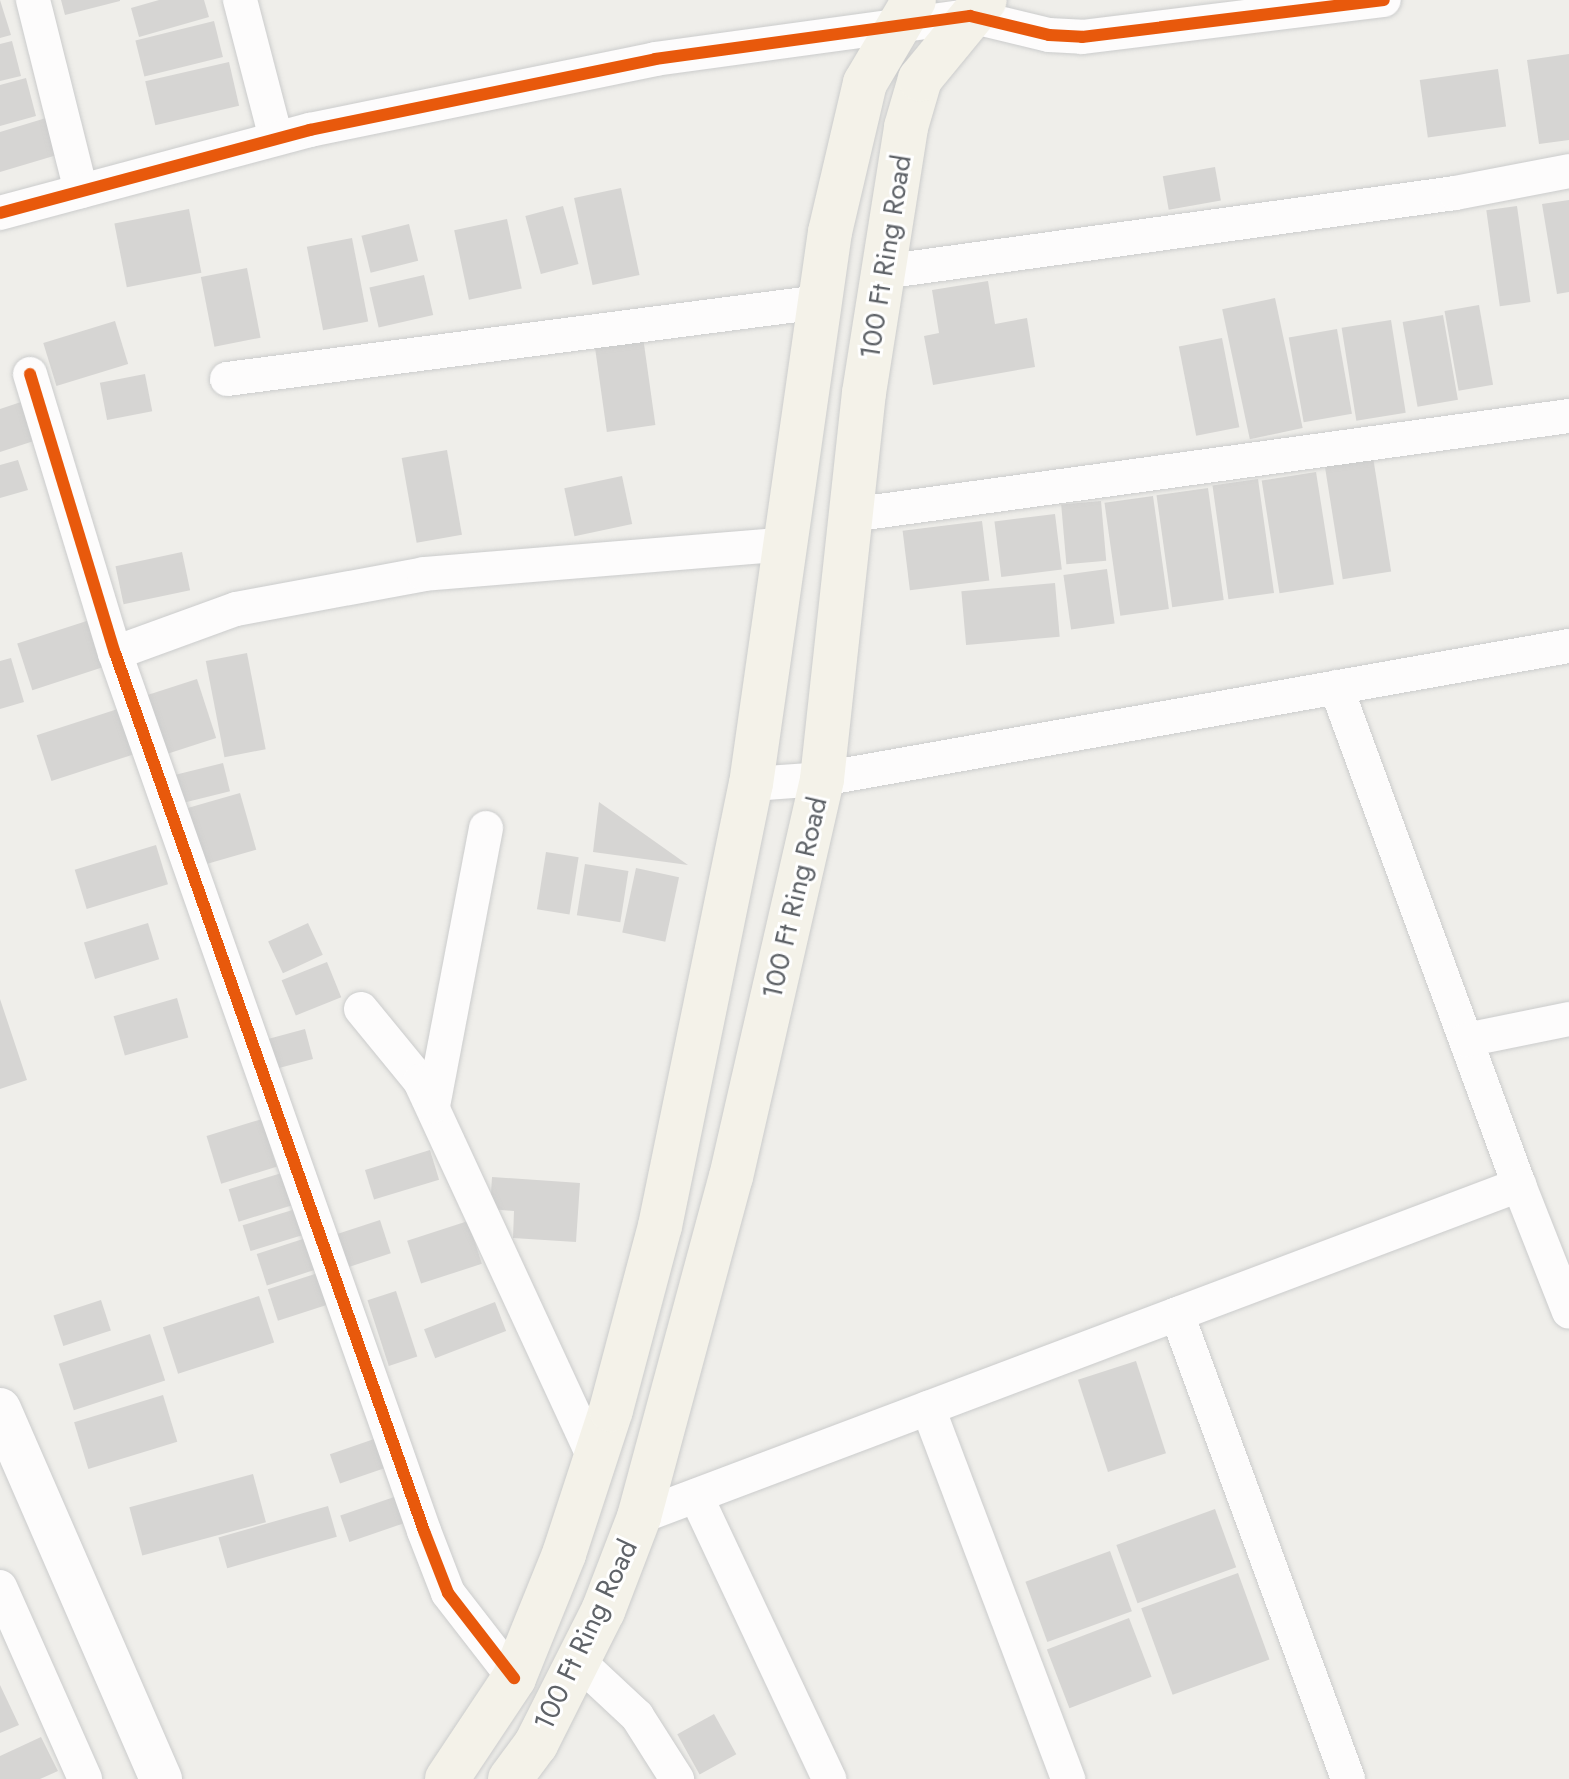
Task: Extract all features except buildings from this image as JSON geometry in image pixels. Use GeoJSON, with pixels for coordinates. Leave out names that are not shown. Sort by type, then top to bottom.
{"type":"FeatureCollection","features":[{"type":"Feature","properties":{"kind":"main road","name":"100 Ft Ring Road"},"geometry":{"type":"LineString","coordinates":[[510,1779],[536,1744],[578,1661],[639,1517],[731,1177],[822,779],[851,515],[883,272],[906,127],[920,79],[977,8]]}},
{"type":"Feature","properties":{"kind":"main road","name":"100 Ft Ring Road"},"geometry":{"type":"LineString","coordinates":[[447,1779],[514,1678],[564,1554],[595,1460],[660,1226],[751,784],[830,232],[865,83],[905,13]]}},
{"type":"Feature","properties":{"kind":"street"},"geometry":{"type":"LineString","coordinates":[[33,0],[81,191]]}},
{"type":"Feature","properties":{"kind":"street"},"geometry":{"type":"LineString","coordinates":[[240,0],[276,138]]}},
{"type":"Feature","properties":{"kind":"street"},"geometry":{"type":"LineString","coordinates":[[0,213],[276,138],[655,59],[905,13],[977,8],[1049,35],[1082,37],[1334,3],[1384,0]]}},
{"type":"Feature","properties":{"kind":"street"},"geometry":{"type":"LineString","coordinates":[[883,272],[1455,193],[1569,171]]}},
{"type":"Feature","properties":{"kind":"street"},"geometry":{"type":"LineString","coordinates":[[227,379],[820,302]]}},
{"type":"Feature","properties":{"kind":"street"},"geometry":{"type":"LineString","coordinates":[[30,374],[115,653],[448,1593],[514,1678]]}},
{"type":"Feature","properties":{"kind":"street"},"geometry":{"type":"LineString","coordinates":[[851,515],[1569,416]]}},
{"type":"Feature","properties":{"kind":"street"},"geometry":{"type":"LineString","coordinates":[[115,653],[236,609],[424,574],[786,544]]}},
{"type":"Feature","properties":{"kind":"street"},"geometry":{"type":"LineString","coordinates":[[751,784],[822,779],[1569,646]]}},
{"type":"Feature","properties":{"kind":"street"},"geometry":{"type":"LineString","coordinates":[[1336,687],[1519,1185],[1569,1312]]}},
{"type":"Feature","properties":{"kind":"street"},"geometry":{"type":"LineString","coordinates":[[433,1106],[486,828]]}},
{"type":"Feature","properties":{"kind":"street"},"geometry":{"type":"LineString","coordinates":[[361,1009],[420,1081],[433,1106],[595,1460]]}},
{"type":"Feature","properties":{"kind":"street"},"geometry":{"type":"LineString","coordinates":[[1466,1040],[1569,1019]]}},
{"type":"Feature","properties":{"kind":"street"},"geometry":{"type":"LineString","coordinates":[[639,1517],[1519,1185]]}},
{"type":"Feature","properties":{"kind":"street"},"geometry":{"type":"LineString","coordinates":[[1177,1314],[1348,1779]]}},
{"type":"Feature","properties":{"kind":"street"},"geometry":{"type":"LineString","coordinates":[[928,1408],[1068,1779]]}},
{"type":"Feature","properties":{"kind":"street"},"geometry":{"type":"LineString","coordinates":[[3,1426],[161,1779]]}},
{"type":"Feature","properties":{"kind":"street"},"geometry":{"type":"LineString","coordinates":[[696,1496],[829,1779]]}},
{"type":"Feature","properties":{"kind":"street"},"geometry":{"type":"LineString","coordinates":[[0,1587],[85,1779]]}},
{"type":"Feature","properties":{"kind":"street"},"geometry":{"type":"LineString","coordinates":[[578,1661],[637,1716],[677,1779]]}},
{"type":"Feature","properties":{"kind":"cycle path"},"geometry":{"type":"LineString","coordinates":[[0,213],[310,130],[655,59],[970,16],[1049,35],[1082,37],[1384,0]]}},
{"type":"Feature","properties":{"kind":"cycle path"},"geometry":{"type":"LineString","coordinates":[[30,374],[115,653],[424,1531],[448,1593],[514,1678]]}}]}
